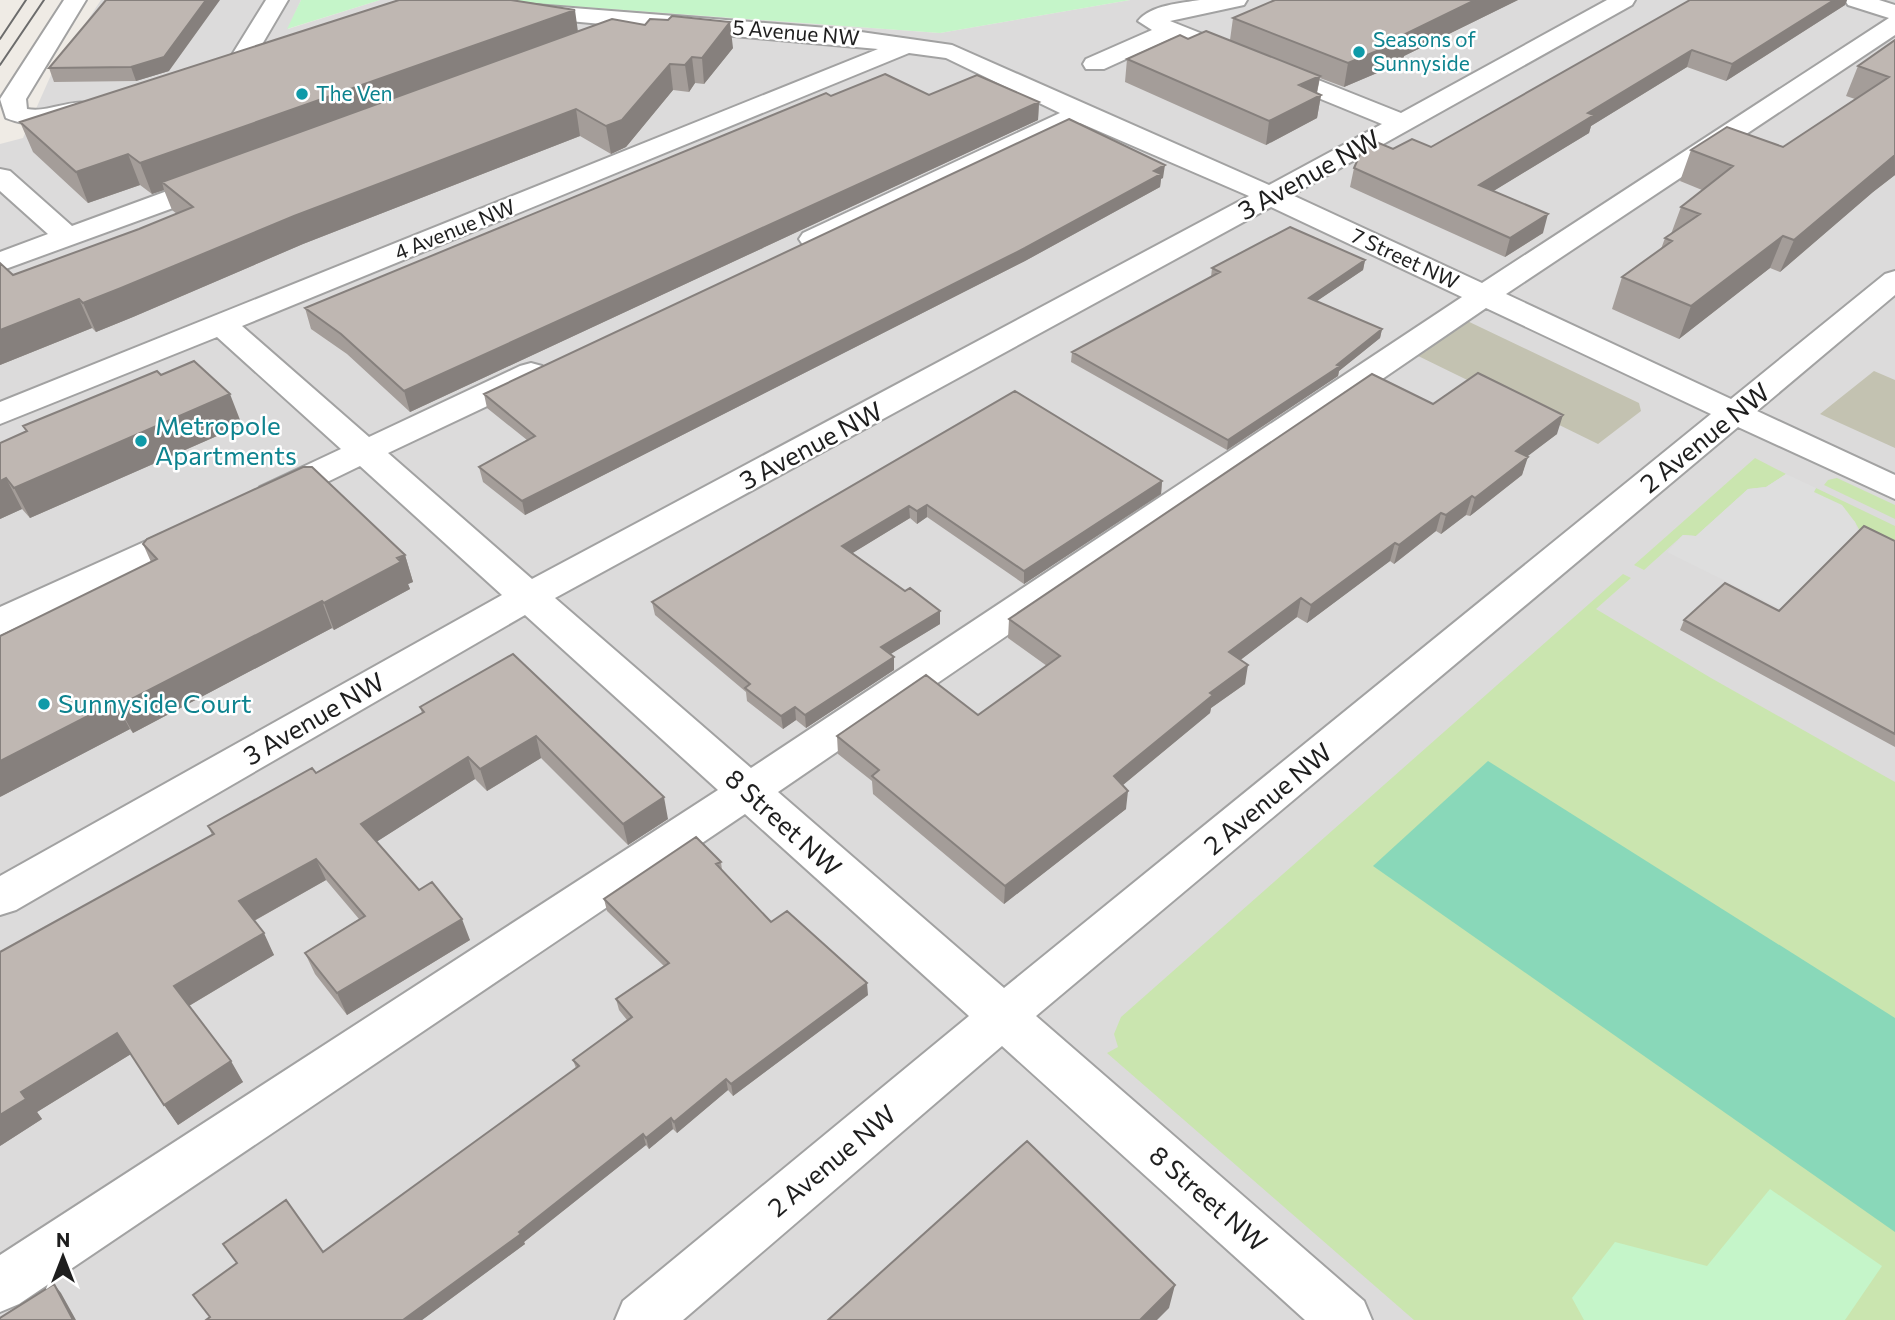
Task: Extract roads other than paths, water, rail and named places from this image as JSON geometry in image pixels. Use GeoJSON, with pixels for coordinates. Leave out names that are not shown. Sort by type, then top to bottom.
{"type":"FeatureCollection","features":[{"type":"Feature","properties":{"kind":"street"},"geometry":{"type":"LineString","coordinates":[[75,0],[13,99],[15,113],[28,118],[54,117],[111,100]]}},
{"type":"Feature","properties":{"kind":"street"},"geometry":{"type":"LineString","coordinates":[[242,58],[277,0]]}},
{"type":"Feature","properties":{"kind":"street"},"geometry":{"type":"LineString","coordinates":[[1236,0],[1168,13],[1150,21],[1403,123]]}},
{"type":"Feature","properties":{"kind":"street","name":"3 Avenue NW"},"geometry":{"type":"LineString","coordinates":[[0,897],[532,597],[1624,0]]}},
{"type":"Feature","properties":{"kind":"street"},"geometry":{"type":"LineString","coordinates":[[1856,0],[1895,13]]}},
{"type":"Feature","properties":{"kind":"street","name":"5 Avenue NW"},"geometry":{"type":"LineString","coordinates":[[504,9],[910,44]]}},
{"type":"Feature","properties":{"kind":"street"},"geometry":{"type":"LineString","coordinates":[[596,44],[656,22]]}},
{"type":"Feature","properties":{"kind":"street"},"geometry":{"type":"LineString","coordinates":[[0,1286],[747,792],[1483,296],[1895,24]]}},
{"type":"Feature","properties":{"kind":"street"},"geometry":{"type":"LineString","coordinates":[[1095,64],[1171,30]]}},
{"type":"Feature","properties":{"kind":"street","name":"7 Street NW"},"geometry":{"type":"LineString","coordinates":[[910,44],[952,52],[1080,113],[1271,195],[1895,488]]}},
{"type":"Feature","properties":{"kind":"street","name":"4 Avenue NW"},"geometry":{"type":"LineString","coordinates":[[0,414],[910,44]]}},
{"type":"Feature","properties":{"kind":"street"},"geometry":{"type":"LineString","coordinates":[[216,66],[281,46]]}},
{"type":"Feature","properties":{"kind":"street"},"geometry":{"type":"LineString","coordinates":[[783,254],[1080,113]]}},
{"type":"Feature","properties":{"kind":"street"},"geometry":{"type":"LineString","coordinates":[[6,134],[28,118]]}},
{"type":"Feature","properties":{"kind":"street"},"geometry":{"type":"LineString","coordinates":[[0,262],[235,176]]}},
{"type":"Feature","properties":{"kind":"street"},"geometry":{"type":"LineString","coordinates":[[0,177],[68,237]]}},
{"type":"Feature","properties":{"kind":"street","name":"2 Avenue NW"},"geometry":{"type":"LineString","coordinates":[[642,1320],[1002,1017],[1895,280]]}},
{"type":"Feature","properties":{"kind":"street","name":"8 Street NW"},"geometry":{"type":"LineString","coordinates":[[222,325],[1345,1320]]}},
{"type":"Feature","properties":{"kind":"street"},"geometry":{"type":"LineString","coordinates":[[0,622],[557,360]]}},
{"type":"Feature","properties":{"kind":"tram line"},"geometry":{"type":"LineString","coordinates":[[0,39],[26,0]]}},
{"type":"Feature","properties":{"kind":"tram line"},"geometry":{"type":"LineString","coordinates":[[0,65],[44,0]]}},
{"type":"Feature","properties":{"kind":"place","name":"Seasons of Sunnyside"},"geometry":{"type":"Point","coordinates":[1359,52]}},
{"type":"Feature","properties":{"kind":"place","name":"The Ven"},"geometry":{"type":"Point","coordinates":[302,94]}},
{"type":"Feature","properties":{"kind":"place","name":"Metropole Apartments"},"geometry":{"type":"Point","coordinates":[141,441]}},
{"type":"Feature","properties":{"kind":"place","name":"Sunnyside Court"},"geometry":{"type":"Point","coordinates":[44,704]}}]}
